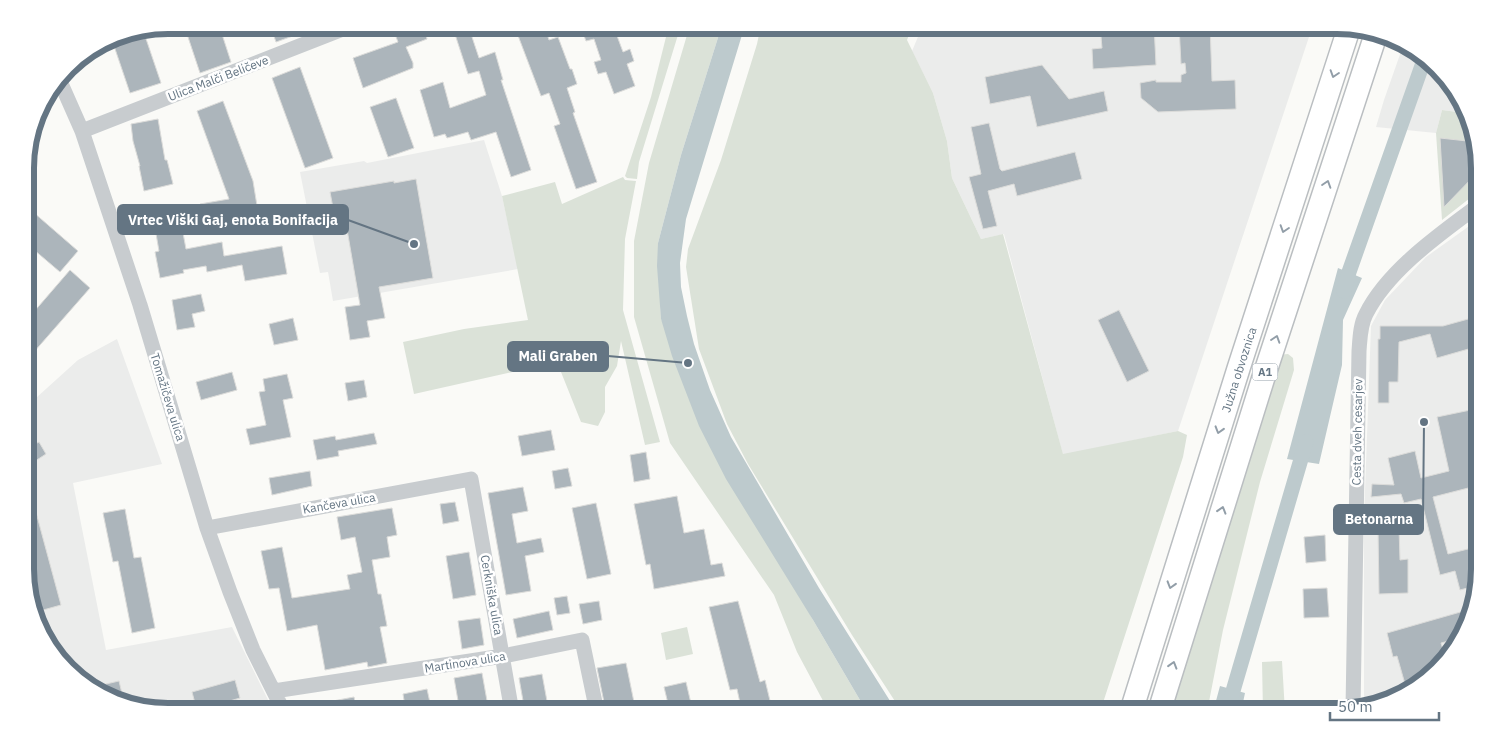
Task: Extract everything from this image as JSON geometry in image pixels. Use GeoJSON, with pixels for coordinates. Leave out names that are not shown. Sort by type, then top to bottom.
{"type":"FeatureCollection","features":[{"type":"Feature","properties":{"kind":"highway","name":"Južna obvoznica"},"geometry":{"type":"LineString","coordinates":[[1134,703],[1236,376],[1347,35]]}},
{"type":"Feature","properties":{"kind":"highway","name":"Južna obvoznica"},"geometry":{"type":"LineString","coordinates":[[1162,703],[1263,379],[1374,39]]}},
{"type":"Feature","properties":{"kind":"street","name":"Ulica Malči Beličeve"},"geometry":{"type":"LineString","coordinates":[[82,131],[330,34]]}},
{"type":"Feature","properties":{"kind":"street","name":"Tomažičeva ulica"},"geometry":{"type":"LineString","coordinates":[[62,85],[82,131],[140,305],[206,528],[253,650],[280,703]]}},
{"type":"Feature","properties":{"kind":"street","name":"Cesta dveh cesarjev"},"geometry":{"type":"LineString","coordinates":[[1353,702],[1359,351],[1361,328],[1365,315],[1382,289],[1421,249],[1471,211]]}},
{"type":"Feature","properties":{"kind":"street","name":"Kančeva ulica"},"geometry":{"type":"LineString","coordinates":[[206,528],[471,479]]}},
{"type":"Feature","properties":{"kind":"street","name":"Cerkniška ulica"},"geometry":{"type":"LineString","coordinates":[[471,479],[511,703]]}},
{"type":"Feature","properties":{"kind":"street","name":"Martinova ulica"},"geometry":{"type":"LineString","coordinates":[[274,692],[503,656],[582,640],[595,703]]}},
{"type":"Feature","properties":{"kind":"shaded area"},"geometry":{"type":"Polygon","coordinates":[[[667,34],[678,34],[639,162],[637,179],[627,178],[625,176],[651,97],[667,34]]]}},
{"type":"Feature","properties":{"kind":"shaded area"},"geometry":{"type":"Polygon","coordinates":[[[687,34],[719,34],[681,155],[658,243],[661,319],[813,620],[862,703],[824,703],[797,652],[774,595],[670,443],[634,317],[634,241],[649,163],[687,34]]]}},
{"type":"Feature","properties":{"kind":"shaded area"},"geometry":{"type":"Polygon","coordinates":[[[719,34],[742,34],[686,219],[680,263],[681,287],[687,316],[694,344],[710,390],[731,437],[819,588],[891,703],[862,703],[726,479],[699,426],[672,356],[661,319],[657,266],[658,243],[681,155],[719,34]]]}},
{"type":"Feature","properties":{"kind":"shaded area"},"geometry":{"type":"Polygon","coordinates":[[[759,34],[909,34],[907,40],[933,93],[947,141],[952,178],[981,239],[1003,234],[1063,454],[1178,431],[1187,435],[1183,457],[1103,703],[896,703],[852,635],[748,464],[727,424],[699,349],[686,267],[688,249],[721,160],[759,34]]]}},
{"type":"Feature","properties":{"kind":"shaded area"},"geometry":{"type":"Polygon","coordinates":[[[919,34],[1310,34],[1178,431],[1063,455],[1004,234],[981,239],[952,178],[947,141],[933,93],[912,51],[919,34]]]}},
{"type":"Feature","properties":{"kind":"shaded area"},"geometry":{"type":"Polygon","coordinates":[[[1401,50],[1412,56],[1438,79],[1449,93],[1459,112],[1442,110],[1436,133],[1376,127],[1401,50]]]}},
{"type":"Feature","properties":{"kind":"shaded area"},"geometry":{"type":"Polygon","coordinates":[[[1442,110],[1459,112],[1470,150],[1471,197],[1442,220],[1436,133],[1442,110]]]}},
{"type":"Feature","properties":{"kind":"shaded area"},"geometry":{"type":"Polygon","coordinates":[[[484,140],[502,196],[518,269],[333,301],[328,272],[320,273],[300,172],[364,161],[367,163],[484,140]]]}},
{"type":"Feature","properties":{"kind":"shaded area"},"geometry":{"type":"Polygon","coordinates":[[[623,177],[625,180],[636,181],[625,239],[623,310],[660,442],[645,445],[621,341],[617,366],[605,387],[605,412],[598,426],[581,422],[557,362],[414,394],[403,342],[464,329],[528,320],[502,196],[555,182],[562,204],[623,177]]]}},
{"type":"Feature","properties":{"kind":"shaded area"},"geometry":{"type":"Polygon","coordinates":[[[1471,225],[1471,578],[1469,595],[1457,629],[1449,644],[1438,658],[1412,681],[1380,696],[1364,701],[1364,519],[1371,326],[1385,300],[1426,257],[1471,225]]]}},
{"type":"Feature","properties":{"kind":"shaded area"},"geometry":{"type":"Polygon","coordinates":[[[1338,268],[1362,278],[1343,320],[1342,365],[1319,464],[1287,459],[1338,268]]]}},
{"type":"Feature","properties":{"kind":"shaded area"},"geometry":{"type":"Polygon","coordinates":[[[117,339],[162,464],[73,483],[106,650],[232,627],[270,703],[159,703],[142,701],[125,696],[93,681],[67,658],[56,644],[41,612],[35,587],[34,400],[78,360],[117,339]]]}},
{"type":"Feature","properties":{"kind":"shaded area"},"geometry":{"type":"Polygon","coordinates":[[[1288,354],[1293,358],[1294,370],[1260,482],[1223,630],[1209,703],[1171,703],[1278,355],[1288,354]]]}},
{"type":"Feature","properties":{"kind":"shaded area"},"geometry":{"type":"Polygon","coordinates":[[[687,627],[693,654],[666,660],[661,633],[687,627]]]}},
{"type":"Feature","properties":{"kind":"shaded area"},"geometry":{"type":"Polygon","coordinates":[[[1282,661],[1284,703],[1263,703],[1262,662],[1282,661]]]}},
{"type":"Feature","properties":{"kind":"shaded area"},"geometry":{"type":"Polygon","coordinates":[[[1220,686],[1245,693],[1243,703],[1215,703],[1220,686]]]}},
{"type":"Feature","properties":{"kind":"building"},"geometry":{"type":"Polygon","coordinates":[[[187,34],[222,34],[231,62],[200,73],[187,34]]]}},
{"type":"Feature","properties":{"kind":"building"},"geometry":{"type":"Polygon","coordinates":[[[273,34],[298,34],[276,42],[273,34]]]}},
{"type":"Feature","properties":{"kind":"building"},"geometry":{"type":"Polygon","coordinates":[[[395,34],[426,34],[427,39],[406,47],[413,63],[413,68],[363,88],[353,58],[398,42],[395,34]]]}},
{"type":"Feature","properties":{"kind":"building"},"geometry":{"type":"Polygon","coordinates":[[[455,34],[471,34],[479,58],[495,52],[503,80],[501,80],[531,170],[511,177],[496,132],[471,140],[468,132],[447,138],[445,134],[434,137],[420,90],[443,82],[450,108],[486,95],[479,71],[468,74],[455,34]]]}},
{"type":"Feature","properties":{"kind":"building"},"geometry":{"type":"Polygon","coordinates":[[[517,34],[547,34],[549,40],[558,37],[577,84],[567,88],[575,112],[573,113],[597,182],[576,189],[554,126],[560,124],[549,93],[541,96],[517,34]]]}},
{"type":"Feature","properties":{"kind":"building"},"geometry":{"type":"Polygon","coordinates":[[[583,34],[616,34],[623,52],[630,49],[634,61],[627,64],[635,86],[614,94],[606,72],[598,74],[594,62],[601,60],[594,39],[586,41],[583,34]]]}},
{"type":"Feature","properties":{"kind":"building"},"geometry":{"type":"Polygon","coordinates":[[[1101,34],[1154,34],[1156,65],[1093,69],[1092,49],[1102,48],[1101,34]]]}},
{"type":"Feature","properties":{"kind":"building"},"geometry":{"type":"Polygon","coordinates":[[[1179,34],[1210,34],[1212,81],[1235,80],[1236,109],[1158,112],[1141,98],[1140,83],[1156,80],[1156,82],[1181,82],[1181,75],[1186,73],[1185,63],[1181,64],[1179,34]]]}},
{"type":"Feature","properties":{"kind":"building"},"geometry":{"type":"Polygon","coordinates":[[[145,36],[161,83],[130,93],[114,45],[145,36]]]}},
{"type":"Feature","properties":{"kind":"building"},"geometry":{"type":"Polygon","coordinates":[[[1042,65],[1069,99],[1104,91],[1108,111],[1037,127],[1030,96],[990,104],[985,77],[1042,65]]]}},
{"type":"Feature","properties":{"kind":"building"},"geometry":{"type":"Polygon","coordinates":[[[300,67],[333,158],[305,168],[272,78],[300,67]]]}},
{"type":"Feature","properties":{"kind":"building"},"geometry":{"type":"Polygon","coordinates":[[[396,98],[414,148],[388,157],[370,107],[396,98]]]}},
{"type":"Feature","properties":{"kind":"building"},"geometry":{"type":"Polygon","coordinates":[[[223,101],[253,181],[259,218],[235,222],[234,217],[203,223],[200,204],[229,199],[197,111],[223,101]]]}},
{"type":"Feature","properties":{"kind":"building"},"geometry":{"type":"Polygon","coordinates":[[[158,119],[165,160],[167,160],[173,184],[144,191],[131,124],[158,119]]]}},
{"type":"Feature","properties":{"kind":"building"},"geometry":{"type":"Polygon","coordinates":[[[989,123],[1002,171],[1075,152],[1082,179],[1017,196],[1014,184],[988,191],[997,226],[983,229],[969,177],[981,174],[971,127],[989,123]]]}},
{"type":"Feature","properties":{"kind":"building"},"geometry":{"type":"Polygon","coordinates":[[[1440,138],[1469,141],[1471,179],[1444,207],[1440,138]]]}},
{"type":"Feature","properties":{"kind":"building"},"geometry":{"type":"Polygon","coordinates":[[[416,179],[433,278],[379,287],[385,318],[367,321],[370,337],[350,340],[345,307],[360,305],[343,206],[333,208],[330,192],[416,179]]]}},
{"type":"Feature","properties":{"kind":"building"},"geometry":{"type":"Polygon","coordinates":[[[34,213],[78,251],[60,272],[34,250],[34,213]]]}},
{"type":"Feature","properties":{"kind":"building"},"geometry":{"type":"Polygon","coordinates":[[[180,217],[186,249],[222,242],[224,256],[282,246],[287,274],[245,281],[242,265],[207,272],[206,266],[183,270],[184,273],[160,278],[155,252],[159,251],[154,222],[180,217]]]}},
{"type":"Feature","properties":{"kind":"building"},"geometry":{"type":"Polygon","coordinates":[[[70,270],[90,288],[34,352],[34,312],[70,270]]]}},
{"type":"Feature","properties":{"kind":"building"},"geometry":{"type":"Polygon","coordinates":[[[201,294],[205,311],[192,314],[195,327],[177,330],[172,300],[201,294]]]}},
{"type":"Feature","properties":{"kind":"building"},"geometry":{"type":"Polygon","coordinates":[[[1119,310],[1149,371],[1127,382],[1098,320],[1119,310]]]}},
{"type":"Feature","properties":{"kind":"building"},"geometry":{"type":"Polygon","coordinates":[[[293,318],[298,340],[274,345],[269,324],[293,318]]]}},
{"type":"Feature","properties":{"kind":"building"},"geometry":{"type":"Polygon","coordinates":[[[1471,318],[1471,348],[1437,358],[1430,334],[1399,342],[1398,382],[1389,382],[1389,403],[1378,403],[1378,339],[1380,339],[1380,326],[1443,326],[1471,318]]]}},
{"type":"Feature","properties":{"kind":"building"},"geometry":{"type":"Polygon","coordinates":[[[232,372],[237,390],[201,400],[196,382],[232,372]]]}},
{"type":"Feature","properties":{"kind":"building"},"geometry":{"type":"Polygon","coordinates":[[[287,374],[293,398],[283,400],[291,437],[250,445],[246,429],[266,425],[259,392],[265,391],[263,379],[287,374]]]}},
{"type":"Feature","properties":{"kind":"building"},"geometry":{"type":"Polygon","coordinates":[[[364,380],[367,397],[348,401],[345,383],[364,380]]]}},
{"type":"Feature","properties":{"kind":"building"},"geometry":{"type":"Polygon","coordinates":[[[1471,410],[1471,487],[1433,497],[1448,554],[1471,548],[1470,587],[1460,590],[1455,571],[1440,575],[1421,499],[1404,503],[1401,494],[1371,497],[1372,484],[1394,485],[1388,458],[1415,451],[1421,478],[1449,471],[1437,417],[1471,410]]]}},
{"type":"Feature","properties":{"kind":"building"},"geometry":{"type":"Polygon","coordinates":[[[551,430],[555,450],[522,456],[518,436],[551,430]]]}},
{"type":"Feature","properties":{"kind":"building"},"geometry":{"type":"Polygon","coordinates":[[[374,433],[377,444],[338,451],[339,456],[317,460],[313,440],[335,436],[336,440],[374,433]]]}},
{"type":"Feature","properties":{"kind":"building"},"geometry":{"type":"Polygon","coordinates":[[[39,442],[46,454],[34,462],[34,445],[39,442]]]}},
{"type":"Feature","properties":{"kind":"building"},"geometry":{"type":"Polygon","coordinates":[[[646,452],[650,479],[634,482],[630,455],[646,452]]]}},
{"type":"Feature","properties":{"kind":"building"},"geometry":{"type":"Polygon","coordinates":[[[568,468],[572,486],[555,489],[552,471],[568,468]]]}},
{"type":"Feature","properties":{"kind":"building"},"geometry":{"type":"Polygon","coordinates":[[[310,471],[312,486],[272,495],[269,478],[310,471]]]}},
{"type":"Feature","properties":{"kind":"building"},"geometry":{"type":"Polygon","coordinates":[[[523,487],[528,511],[512,514],[517,543],[541,538],[544,552],[525,556],[531,591],[506,595],[488,493],[523,487]]]}},
{"type":"Feature","properties":{"kind":"building"},"geometry":{"type":"Polygon","coordinates":[[[677,496],[684,533],[704,529],[711,565],[722,563],[725,576],[654,589],[650,564],[646,565],[634,504],[677,496]]]}},
{"type":"Feature","properties":{"kind":"building"},"geometry":{"type":"Polygon","coordinates":[[[455,502],[459,521],[443,524],[440,504],[455,502]]]}},
{"type":"Feature","properties":{"kind":"building"},"geometry":{"type":"Polygon","coordinates":[[[596,503],[611,574],[587,579],[572,508],[596,503]]]}},
{"type":"Feature","properties":{"kind":"building"},"geometry":{"type":"Polygon","coordinates":[[[34,505],[61,605],[41,611],[36,595],[34,505]]]}},
{"type":"Feature","properties":{"kind":"building"},"geometry":{"type":"Polygon","coordinates":[[[392,508],[397,535],[387,537],[390,557],[372,560],[378,594],[381,594],[387,626],[380,627],[387,663],[368,667],[367,662],[325,670],[317,625],[287,631],[279,588],[269,589],[261,551],[282,547],[292,598],[350,589],[347,575],[362,572],[355,537],[341,540],[337,517],[392,508]]]}},
{"type":"Feature","properties":{"kind":"building"},"geometry":{"type":"Polygon","coordinates":[[[125,509],[134,558],[141,557],[155,628],[132,633],[118,561],[113,562],[103,513],[125,509]]]}},
{"type":"Feature","properties":{"kind":"building"},"geometry":{"type":"Polygon","coordinates":[[[1378,528],[1399,528],[1400,560],[1408,559],[1408,593],[1379,594],[1378,528]]]}},
{"type":"Feature","properties":{"kind":"building"},"geometry":{"type":"Polygon","coordinates":[[[1325,535],[1326,561],[1306,563],[1304,537],[1325,535]]]}},
{"type":"Feature","properties":{"kind":"building"},"geometry":{"type":"Polygon","coordinates":[[[469,552],[476,595],[453,599],[446,556],[469,552]]]}},
{"type":"Feature","properties":{"kind":"building"},"geometry":{"type":"Polygon","coordinates":[[[1327,588],[1329,617],[1304,618],[1303,589],[1327,588]]]}},
{"type":"Feature","properties":{"kind":"building"},"geometry":{"type":"Polygon","coordinates":[[[567,596],[570,613],[557,615],[554,598],[567,596]]]}},
{"type":"Feature","properties":{"kind":"building"},"geometry":{"type":"Polygon","coordinates":[[[599,601],[602,620],[583,624],[579,604],[599,601]]]}},
{"type":"Feature","properties":{"kind":"building"},"geometry":{"type":"Polygon","coordinates":[[[738,601],[760,682],[765,680],[771,703],[740,703],[737,689],[730,690],[709,607],[738,601]]]}},
{"type":"Feature","properties":{"kind":"building"},"geometry":{"type":"Polygon","coordinates":[[[549,611],[553,630],[517,638],[513,619],[549,611]]]}},
{"type":"Feature","properties":{"kind":"building"},"geometry":{"type":"Polygon","coordinates":[[[1464,611],[1451,640],[1441,643],[1443,651],[1438,658],[1426,670],[1405,685],[1397,656],[1393,657],[1387,633],[1464,611]]]}},
{"type":"Feature","properties":{"kind":"building"},"geometry":{"type":"Polygon","coordinates":[[[480,618],[484,645],[462,649],[458,621],[480,618]]]}},
{"type":"Feature","properties":{"kind":"building"},"geometry":{"type":"Polygon","coordinates":[[[626,663],[634,703],[604,703],[597,668],[626,663]]]}},
{"type":"Feature","properties":{"kind":"building"},"geometry":{"type":"Polygon","coordinates":[[[482,673],[487,703],[458,703],[454,678],[482,673]]]}},
{"type":"Feature","properties":{"kind":"building"},"geometry":{"type":"Polygon","coordinates":[[[542,674],[547,703],[523,703],[519,678],[542,674]]]}},
{"type":"Feature","properties":{"kind":"building"},"geometry":{"type":"Polygon","coordinates":[[[235,680],[240,698],[222,703],[219,703],[219,701],[195,703],[192,692],[235,680]]]}},
{"type":"Feature","properties":{"kind":"building"},"geometry":{"type":"Polygon","coordinates":[[[119,681],[122,695],[108,689],[101,685],[119,681]]]}},
{"type":"Feature","properties":{"kind":"building"},"geometry":{"type":"Polygon","coordinates":[[[686,682],[691,703],[668,703],[664,687],[686,682]]]}},
{"type":"Feature","properties":{"kind":"building"},"geometry":{"type":"Polygon","coordinates":[[[427,689],[430,703],[404,703],[403,694],[427,689]]]}},
{"type":"Feature","properties":{"kind":"building"},"geometry":{"type":"Polygon","coordinates":[[[354,697],[355,703],[322,703],[354,697]]]}},
{"type":"Feature","properties":{"kind":"waterway"},"geometry":{"type":"LineString","coordinates":[[1344,291],[1422,64]]}},
{"type":"Feature","properties":{"kind":"waterway"},"geometry":{"type":"LineString","coordinates":[[1229,703],[1306,442]]}},
{"type":"Feature","properties":{"kind":"place","name":"Vrtec Viški Gaj, enota Bonifacija"},"geometry":{"type":"Point","coordinates":[414,244]}},
{"type":"Feature","properties":{"kind":"place","name":"Mali Graben"},"geometry":{"type":"Point","coordinates":[688,363]}},
{"type":"Feature","properties":{"kind":"place","name":"Betonarna"},"geometry":{"type":"Point","coordinates":[1424,422]}}]}
